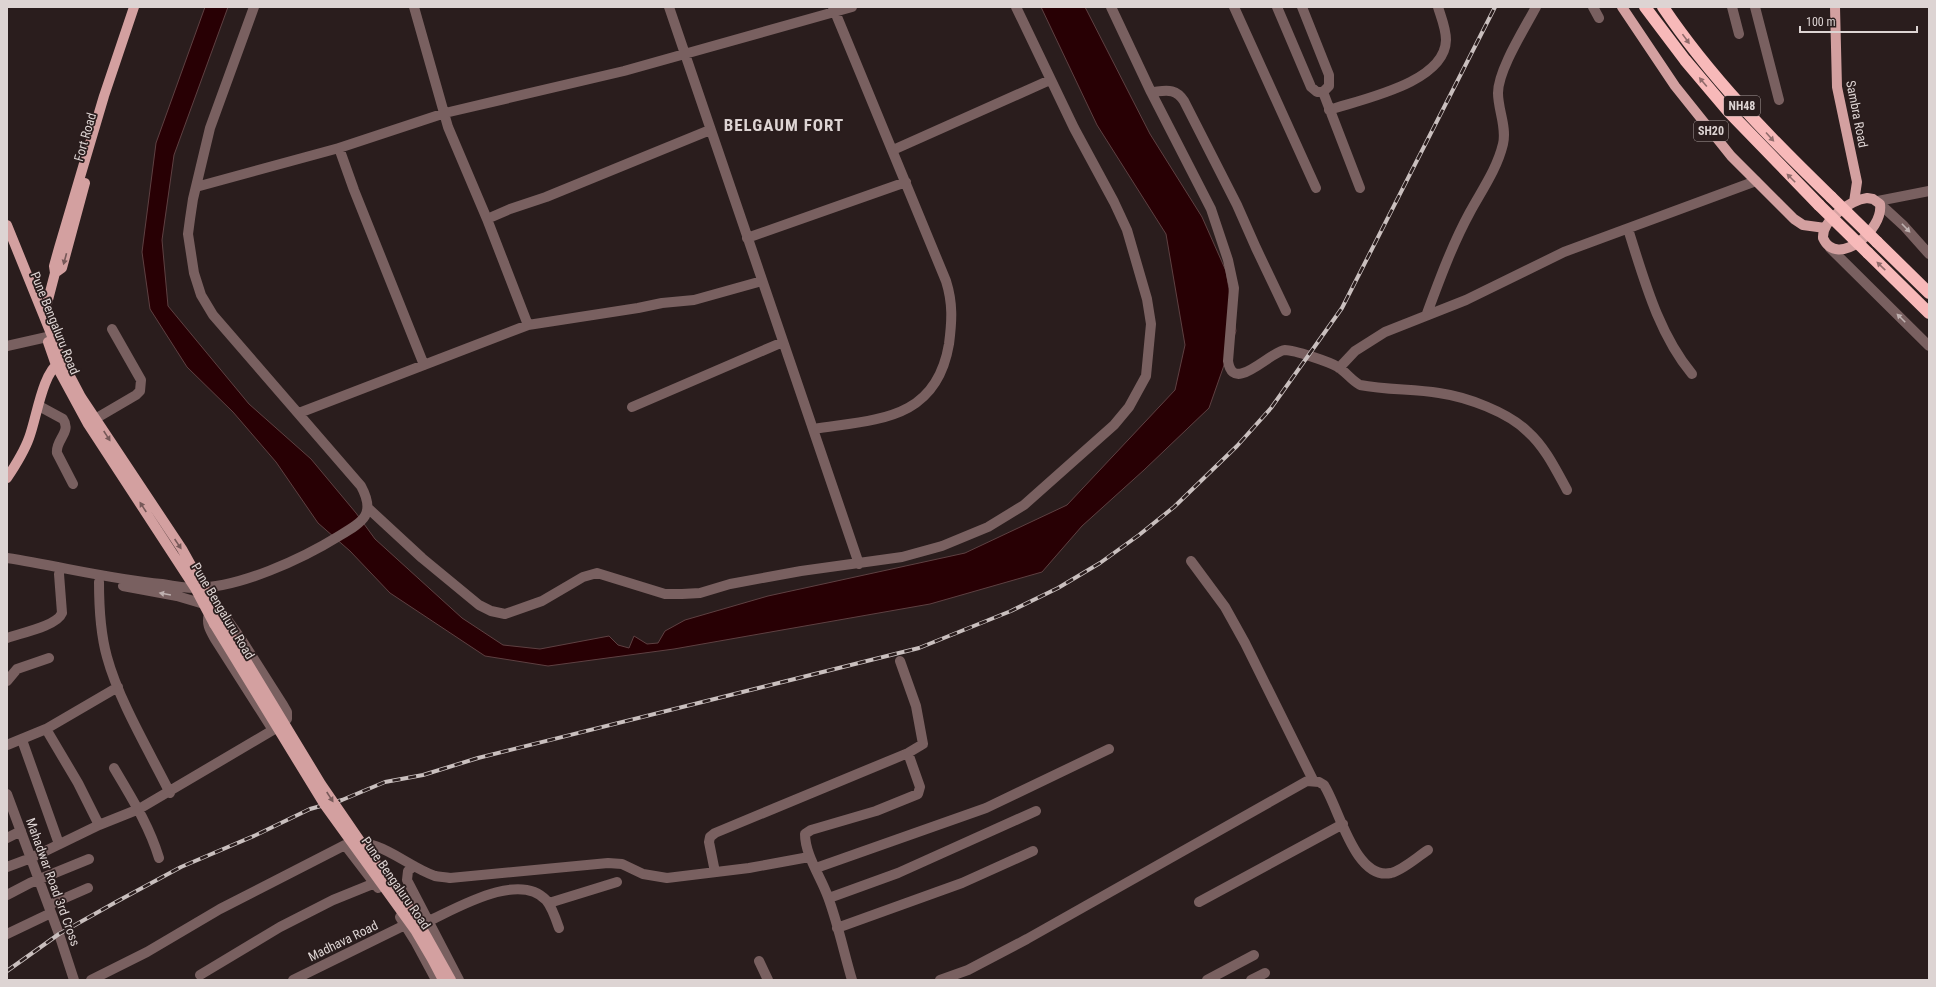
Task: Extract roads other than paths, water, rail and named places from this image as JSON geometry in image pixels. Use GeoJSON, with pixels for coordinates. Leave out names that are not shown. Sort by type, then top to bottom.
{"type":"FeatureCollection","features":[{"type":"Feature","properties":{"kind":"highway","name":"NH48"},"geometry":{"type":"LineString","coordinates":[[1645,7],[1685,60],[1729,112],[1819,205],[1929,313]]}},
{"type":"Feature","properties":{"kind":"highway","name":"NH48"},"geometry":{"type":"LineString","coordinates":[[1663,7],[1696,52],[1743,108],[1781,149],[1929,293]]}},
{"type":"Feature","properties":{"kind":"main road","name":"Fort Road"},"geometry":{"type":"LineString","coordinates":[[43,319],[55,273],[54,266],[80,176],[134,7]]}},
{"type":"Feature","properties":{"kind":"main road","name":"Fort Road"},"geometry":{"type":"LineString","coordinates":[[55,273],[62,268],[100,127],[140,7]]}},
{"type":"Feature","properties":{"kind":"main road","name":"SH20"},"geometry":{"type":"LineString","coordinates":[[1622,7],[1675,86],[1731,156],[1781,207],[1803,225],[1825,228]]}},
{"type":"Feature","properties":{"kind":"main road","name":"Sambra Road"},"geometry":{"type":"LineString","coordinates":[[1836,7],[1837,87],[1857,182],[1854,202]]}},
{"type":"Feature","properties":{"kind":"main road"},"geometry":{"type":"LineString","coordinates":[[1867,198],[1879,203],[1881,212],[1875,226],[1864,237],[1846,248],[1838,250],[1830,248],[1823,238],[1825,228],[1836,215],[1854,202],[1867,198]]}},
{"type":"Feature","properties":{"kind":"main road"},"geometry":{"type":"LineString","coordinates":[[7,225],[59,363],[182,549],[199,588]]}},
{"type":"Feature","properties":{"kind":"main road","name":"Pune Bengaluru Road"},"geometry":{"type":"LineString","coordinates":[[7,240],[43,319],[47,337],[88,424],[199,588],[324,804],[415,930],[443,980]]}},
{"type":"Feature","properties":{"kind":"main road"},"geometry":{"type":"LineString","coordinates":[[7,478],[29,439],[48,376],[59,363]]}},
{"type":"Feature","properties":{"kind":"main road","name":"Pune Bengaluru Road"},"geometry":{"type":"LineString","coordinates":[[199,588],[203,604]]}},
{"type":"Feature","properties":{"kind":"main road"},"geometry":{"type":"LineString","coordinates":[[218,622],[321,784],[367,851],[414,914],[451,980]]}},
{"type":"Feature","properties":{"kind":"street"},"geometry":{"type":"LineString","coordinates":[[7,558],[129,581],[199,588],[220,586],[252,577],[323,547],[350,530],[365,516],[369,510],[368,498],[361,486],[213,315],[201,295],[194,273],[188,234],[196,187],[210,128],[254,7]]}},
{"type":"Feature","properties":{"kind":"street"},"geometry":{"type":"LineString","coordinates":[[414,7],[448,127],[487,219],[528,324]]}},
{"type":"Feature","properties":{"kind":"street"},"geometry":{"type":"LineString","coordinates":[[668,7],[814,429],[859,564]]}},
{"type":"Feature","properties":{"kind":"street"},"geometry":{"type":"LineString","coordinates":[[196,187],[339,148],[445,114],[624,71],[834,9],[852,7]]}},
{"type":"Feature","properties":{"kind":"street"},"geometry":{"type":"LineString","coordinates":[[369,510],[422,558],[479,605],[491,611],[505,614],[542,601],[583,577],[597,573],[665,594],[682,594],[700,593],[730,584],[801,570],[859,564],[902,557],[942,546],[988,527],[1024,505],[1114,425],[1129,408],[1146,376],[1151,324],[1148,299],[1134,252],[1114,202],[1074,128],[1016,7]]}},
{"type":"Feature","properties":{"kind":"street"},"geometry":{"type":"LineString","coordinates":[[1111,7],[1151,92],[1211,209],[1228,260],[1234,288],[1228,361],[1231,370],[1236,374],[1243,374],[1273,354],[1286,350],[1339,368],[1352,381],[1360,385],[1439,393],[1468,399],[1511,420],[1528,431],[1540,445],[1567,490]]}},
{"type":"Feature","properties":{"kind":"street"},"geometry":{"type":"LineString","coordinates":[[1234,7],[1316,188]]}},
{"type":"Feature","properties":{"kind":"street"},"geometry":{"type":"LineString","coordinates":[[1276,7],[1312,87],[1317,92],[1323,92],[1330,86],[1329,75],[1302,7]]}},
{"type":"Feature","properties":{"kind":"street"},"geometry":{"type":"LineString","coordinates":[[1329,110],[1399,87],[1432,68],[1442,56],[1446,40],[1444,26],[1438,7]]}},
{"type":"Feature","properties":{"kind":"street"},"geometry":{"type":"LineString","coordinates":[[1426,316],[1449,255],[1470,212],[1490,177],[1503,143],[1504,131],[1498,93],[1499,84],[1509,59],[1536,7]]}},
{"type":"Feature","properties":{"kind":"street"},"geometry":{"type":"LineString","coordinates":[[1593,7],[1599,18]]}},
{"type":"Feature","properties":{"kind":"street"},"geometry":{"type":"LineString","coordinates":[[1732,7],[1739,34]]}},
{"type":"Feature","properties":{"kind":"street"},"geometry":{"type":"LineString","coordinates":[[1755,7],[1779,100]]}},
{"type":"Feature","properties":{"kind":"street"},"geometry":{"type":"LineString","coordinates":[[814,429],[895,415],[907,410],[922,400],[934,387],[942,371],[950,335],[952,307],[950,294],[906,182],[834,9]]}},
{"type":"Feature","properties":{"kind":"street"},"geometry":{"type":"LineString","coordinates":[[892,150],[1050,80]]}},
{"type":"Feature","properties":{"kind":"street"},"geometry":{"type":"LineString","coordinates":[[1151,92],[1170,90],[1176,91],[1184,101],[1234,199],[1286,311]]}},
{"type":"Feature","properties":{"kind":"street"},"geometry":{"type":"LineString","coordinates":[[1323,92],[1360,188]]}},
{"type":"Feature","properties":{"kind":"street"},"geometry":{"type":"LineString","coordinates":[[487,219],[510,209],[546,197],[710,130]]}},
{"type":"Feature","properties":{"kind":"street"},"geometry":{"type":"LineString","coordinates":[[339,148],[354,190],[424,365]]}},
{"type":"Feature","properties":{"kind":"street"},"geometry":{"type":"LineString","coordinates":[[1339,368],[1355,350],[1384,332],[1466,300],[1564,252],[1756,181]]}},
{"type":"Feature","properties":{"kind":"street"},"geometry":{"type":"LineString","coordinates":[[747,238],[906,182]]}},
{"type":"Feature","properties":{"kind":"street"},"geometry":{"type":"LineString","coordinates":[[1929,191],[1889,198],[1879,203],[1904,226],[1929,254]]}},
{"type":"Feature","properties":{"kind":"street"},"geometry":{"type":"LineString","coordinates":[[1628,229],[1646,287],[1663,326],[1681,361],[1692,374]]}},
{"type":"Feature","properties":{"kind":"street"},"geometry":{"type":"LineString","coordinates":[[1830,248],[1929,346]]}},
{"type":"Feature","properties":{"kind":"street"},"geometry":{"type":"LineString","coordinates":[[299,413],[528,324],[638,308],[662,303],[694,300],[762,281]]}},
{"type":"Feature","properties":{"kind":"street"},"geometry":{"type":"LineString","coordinates":[[96,419],[136,395],[141,386],[141,380],[112,329]]}},
{"type":"Feature","properties":{"kind":"street"},"geometry":{"type":"LineString","coordinates":[[7,346],[47,337]]}},
{"type":"Feature","properties":{"kind":"street"},"geometry":{"type":"LineString","coordinates":[[632,407],[784,342]]}},
{"type":"Feature","properties":{"kind":"street"},"geometry":{"type":"LineString","coordinates":[[39,406],[63,419],[65,423],[65,432],[56,448],[56,453],[74,484]]}},
{"type":"Feature","properties":{"kind":"street"},"geometry":{"type":"LineString","coordinates":[[1191,561],[1226,607],[1249,649],[1313,780]]}},
{"type":"Feature","properties":{"kind":"street"},"geometry":{"type":"LineString","coordinates":[[7,564],[177,596],[203,604],[211,611],[226,616],[286,712],[286,719],[273,730],[170,793],[139,810],[98,825],[31,858],[7,867]]}},
{"type":"Feature","properties":{"kind":"street"},"geometry":{"type":"LineString","coordinates":[[7,638],[51,623],[60,618],[62,613],[59,574]]}},
{"type":"Feature","properties":{"kind":"street"},"geometry":{"type":"LineString","coordinates":[[99,582],[99,615],[107,658],[118,687],[170,793]]}},
{"type":"Feature","properties":{"kind":"street"},"geometry":{"type":"LineString","coordinates":[[211,611],[207,620],[208,626],[273,730]]}},
{"type":"Feature","properties":{"kind":"street"},"geometry":{"type":"LineString","coordinates":[[7,681],[17,669],[49,658]]}},
{"type":"Feature","properties":{"kind":"street"},"geometry":{"type":"LineString","coordinates":[[715,872],[709,842],[710,837],[715,833],[908,752],[923,744],[916,706],[900,661]]}},
{"type":"Feature","properties":{"kind":"street"},"geometry":{"type":"LineString","coordinates":[[7,745],[46,729],[118,687]]}},
{"type":"Feature","properties":{"kind":"street"},"geometry":{"type":"LineString","coordinates":[[46,729],[78,783],[98,825]]}},
{"type":"Feature","properties":{"kind":"street"},"geometry":{"type":"LineString","coordinates":[[22,740],[59,844]]}},
{"type":"Feature","properties":{"kind":"street"},"geometry":{"type":"LineString","coordinates":[[816,868],[986,808],[1109,749]]}},
{"type":"Feature","properties":{"kind":"street"},"geometry":{"type":"LineString","coordinates":[[852,980],[829,898],[809,856],[805,837],[806,832],[876,811],[918,794],[920,787],[908,752]]}},
{"type":"Feature","properties":{"kind":"street"},"geometry":{"type":"LineString","coordinates":[[114,768],[139,810],[154,840],[159,858]]}},
{"type":"Feature","properties":{"kind":"street"},"geometry":{"type":"LineString","coordinates":[[940,980],[968,970],[1026,939],[1300,784],[1313,780],[1324,786],[1358,854],[1366,866],[1373,871],[1380,873],[1394,871],[1428,850]]}},
{"type":"Feature","properties":{"kind":"street","name":"Mahadwar Road 3rd Cross"},"geometry":{"type":"LineString","coordinates":[[7,794],[50,909],[74,980]]}},
{"type":"Feature","properties":{"kind":"street"},"geometry":{"type":"LineString","coordinates":[[829,898],[898,873],[1036,811]]}},
{"type":"Feature","properties":{"kind":"street"},"geometry":{"type":"LineString","coordinates":[[1199,902],[1342,824]]}},
{"type":"Feature","properties":{"kind":"street"},"geometry":{"type":"LineString","coordinates":[[7,838],[21,831]]}},
{"type":"Feature","properties":{"kind":"street"},"geometry":{"type":"LineString","coordinates":[[91,980],[147,952],[220,909],[345,845],[355,842],[368,844],[435,876],[450,878],[608,863],[622,864],[643,874],[667,878],[749,868],[809,856]]}},
{"type":"Feature","properties":{"kind":"street"},"geometry":{"type":"LineString","coordinates":[[345,845],[405,924],[436,980]]}},
{"type":"Feature","properties":{"kind":"street"},"geometry":{"type":"LineString","coordinates":[[837,928],[962,883],[1033,851]]}},
{"type":"Feature","properties":{"kind":"street"},"geometry":{"type":"LineString","coordinates":[[7,894],[39,879],[89,860]]}},
{"type":"Feature","properties":{"kind":"street"},"geometry":{"type":"LineString","coordinates":[[414,866],[408,871],[407,880],[459,980]]}},
{"type":"Feature","properties":{"kind":"street"},"geometry":{"type":"LineString","coordinates":[[549,903],[617,882]]}},
{"type":"Feature","properties":{"kind":"street"},"geometry":{"type":"LineString","coordinates":[[200,975],[280,927],[333,900],[375,883]]}},
{"type":"Feature","properties":{"kind":"street"},"geometry":{"type":"LineString","coordinates":[[7,934],[88,888]]}},
{"type":"Feature","properties":{"kind":"street"},"geometry":{"type":"LineString","coordinates":[[429,921],[479,899],[512,889],[530,890],[541,896],[549,903],[559,928]]}},
{"type":"Feature","properties":{"kind":"street","name":"Madhava Road"},"geometry":{"type":"LineString","coordinates":[[293,980],[405,924]]}},
{"type":"Feature","properties":{"kind":"street"},"geometry":{"type":"LineString","coordinates":[[1207,980],[1254,956]]}},
{"type":"Feature","properties":{"kind":"street"},"geometry":{"type":"LineString","coordinates":[[759,961],[768,980]]}},
{"type":"Feature","properties":{"kind":"street"},"geometry":{"type":"LineString","coordinates":[[1251,980],[1265,973]]}},
{"type":"Feature","properties":{"kind":"railway"},"geometry":{"type":"LineString","coordinates":[[7,971],[59,934],[181,867],[256,835],[310,809],[342,800],[385,782],[423,775],[478,758],[919,648],[1011,611],[1058,588],[1100,563],[1139,535],[1174,507],[1237,446],[1271,408],[1342,308],[1495,7]]}},
{"type":"Feature","properties":{"kind":"district","name":"BELGAUM FORT"},"geometry":{"type":"Point","coordinates":[784,125]}}]}
